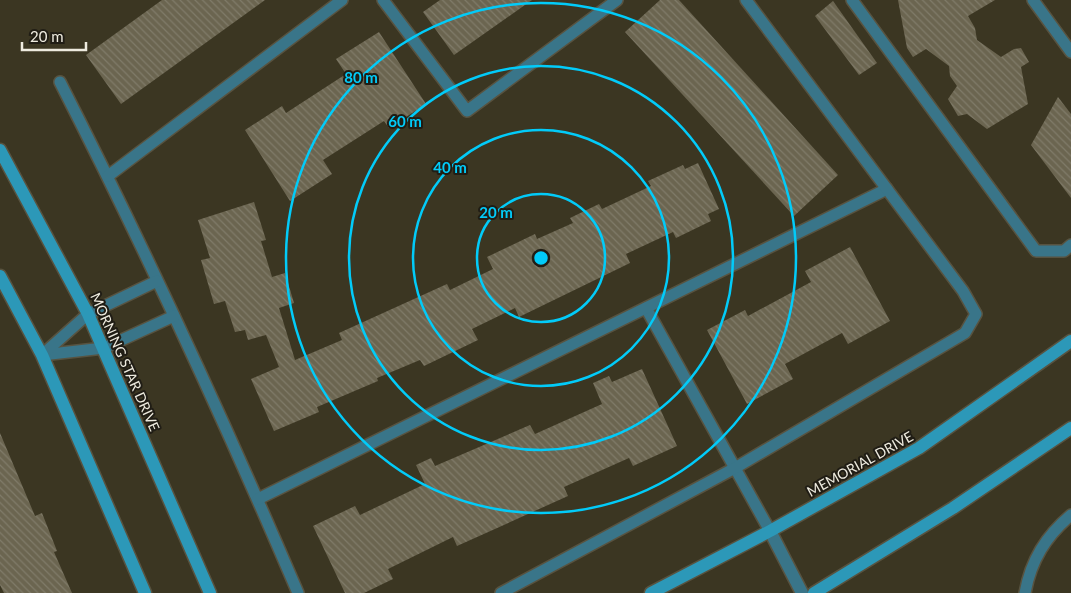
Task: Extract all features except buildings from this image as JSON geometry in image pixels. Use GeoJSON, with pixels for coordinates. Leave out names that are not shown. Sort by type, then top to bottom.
{"type":"FeatureCollection","features":[{"type":"Feature","properties":{"kind":"street","name":"MORNING STAR DRIVE"},"geometry":{"type":"LineString","coordinates":[[0,150],[88,314],[210,593]]}},
{"type":"Feature","properties":{"kind":"street"},"geometry":{"type":"LineString","coordinates":[[0,276],[42,354],[144,593]]}},
{"type":"Feature","properties":{"kind":"street","name":"MEMORIAL DRIVE"},"geometry":{"type":"LineString","coordinates":[[651,593],[770,531],[919,448],[1071,341]]}},
{"type":"Feature","properties":{"kind":"street"},"geometry":{"type":"LineString","coordinates":[[814,593],[953,508],[1071,428]]}},
{"type":"Feature","properties":{"kind":"street"},"geometry":{"type":"LineString","coordinates":[[770,531],[802,593]]}},
{"type":"Feature","properties":{"kind":"lane"},"geometry":{"type":"LineString","coordinates":[[108,176],[342,0]]}},
{"type":"Feature","properties":{"kind":"lane"},"geometry":{"type":"LineString","coordinates":[[383,0],[467,111],[617,0]]}},
{"type":"Feature","properties":{"kind":"lane"},"geometry":{"type":"LineString","coordinates":[[501,593],[735,468],[965,333],[976,314],[963,291],[746,0]]}},
{"type":"Feature","properties":{"kind":"lane"},"geometry":{"type":"LineString","coordinates":[[852,0],[1036,251],[1064,250],[1071,245]]}},
{"type":"Feature","properties":{"kind":"lane"},"geometry":{"type":"LineString","coordinates":[[1033,0],[1071,52]]}},
{"type":"Feature","properties":{"kind":"lane"},"geometry":{"type":"LineString","coordinates":[[60,82],[108,176],[174,316],[258,499],[298,593]]}},
{"type":"Feature","properties":{"kind":"lane"},"geometry":{"type":"LineString","coordinates":[[258,499],[887,189]]}},
{"type":"Feature","properties":{"kind":"lane"},"geometry":{"type":"LineString","coordinates":[[42,354],[88,314],[157,281]]}},
{"type":"Feature","properties":{"kind":"lane"},"geometry":{"type":"LineString","coordinates":[[646,308],[770,531]]}},
{"type":"Feature","properties":{"kind":"lane"},"geometry":{"type":"LineString","coordinates":[[42,354],[104,348],[174,316]]}},
{"type":"Feature","properties":{"kind":"lane"},"geometry":{"type":"LineString","coordinates":[[1025,593],[1039,551],[1046,539],[1071,515]]}}]}
